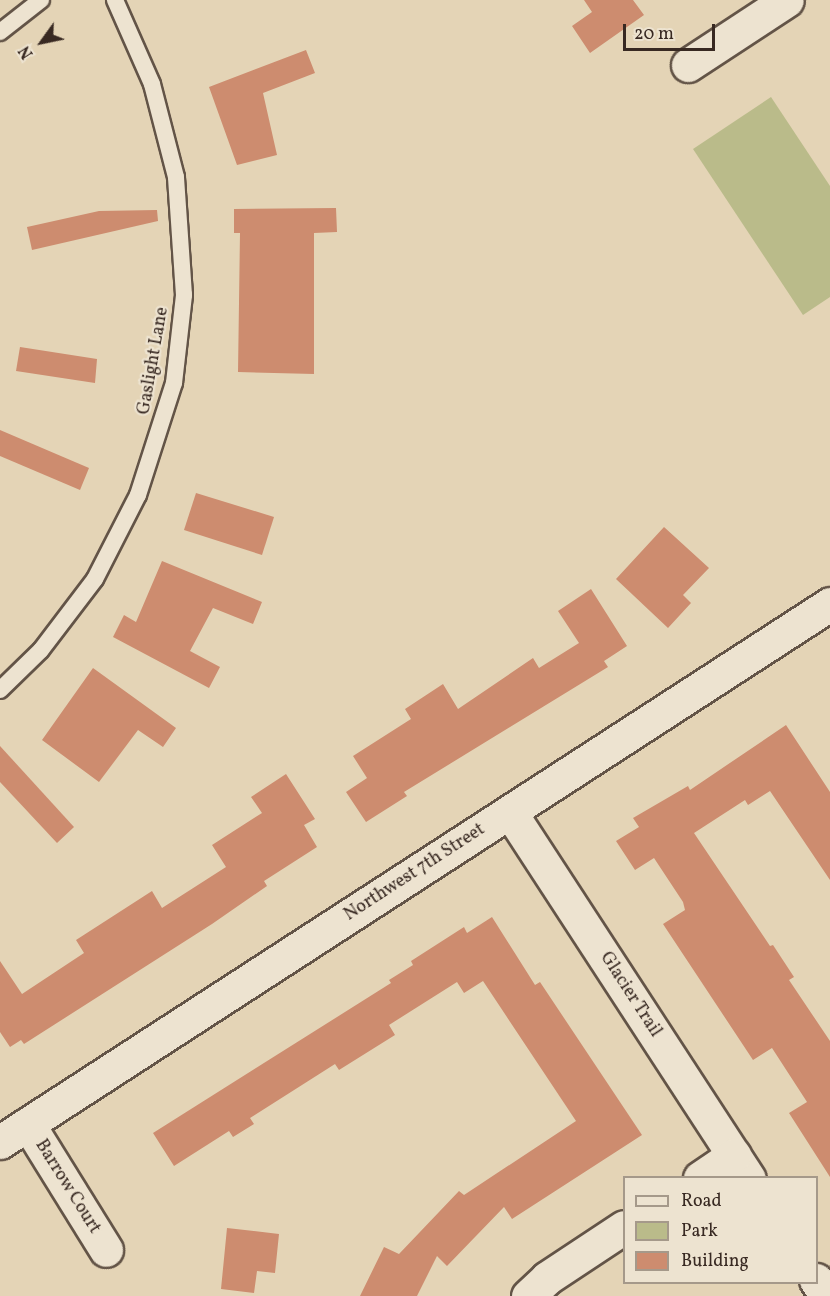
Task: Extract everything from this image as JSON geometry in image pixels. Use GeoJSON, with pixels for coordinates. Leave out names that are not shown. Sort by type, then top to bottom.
{"type":"FeatureCollection","features":[{"type":"Feature","properties":{"kind":"street"},"geometry":{"type":"LineString","coordinates":[[688,65],[787,0]]}},
{"type":"Feature","properties":{"kind":"street","name":"Northwest 7th Street"},"geometry":{"type":"LineString","coordinates":[[0,1142],[830,604]]}},
{"type":"Feature","properties":{"kind":"street","name":"Glacier Trail"},"geometry":{"type":"LineString","coordinates":[[510,812],[742,1166]]}},
{"type":"Feature","properties":{"kind":"street","name":"Barrow Court"},"geometry":{"type":"LineString","coordinates":[[28,1124],[106,1250]]}},
{"type":"Feature","properties":{"kind":"street"},"geometry":{"type":"LineString","coordinates":[[707,1176],[742,1166]]}},
{"type":"Feature","properties":{"kind":"street"},"geometry":{"type":"LineString","coordinates":[[528,1296],[547,1278],[623,1228]]}},
{"type":"Feature","properties":{"kind":"street"},"geometry":{"type":"LineString","coordinates":[[818,1283],[827,1296]]}},
{"type":"Feature","properties":{"kind":"lane"},"geometry":{"type":"LineString","coordinates":[[0,32],[40,0]]}},
{"type":"Feature","properties":{"kind":"lane","name":"Gaslight Lane"},"geometry":{"type":"LineString","coordinates":[[0,690],[41,650],[95,579],[138,495],[174,383],[184,295],[184,254],[176,177],[152,84],[115,0]]}},
{"type":"Feature","properties":{"kind":"green space"},"geometry":{"type":"Polygon","coordinates":[[[771,97],[830,186],[830,297],[803,315],[693,149],[771,97]]]}},
{"type":"Feature","properties":{"kind":"building"},"geometry":{"type":"Polygon","coordinates":[[[584,0],[633,0],[644,15],[590,53],[572,26],[592,12],[584,0]]]}},
{"type":"Feature","properties":{"kind":"building"},"geometry":{"type":"Polygon","coordinates":[[[306,50],[315,73],[263,93],[277,155],[237,165],[209,87],[306,50]]]}},
{"type":"Feature","properties":{"kind":"building"},"geometry":{"type":"Polygon","coordinates":[[[336,208],[337,232],[314,233],[314,374],[238,372],[240,233],[234,233],[234,209],[336,208]]]}},
{"type":"Feature","properties":{"kind":"building"},"geometry":{"type":"Polygon","coordinates":[[[157,210],[158,221],[32,250],[27,227],[99,211],[157,210]]]}},
{"type":"Feature","properties":{"kind":"building"},"geometry":{"type":"Polygon","coordinates":[[[20,347],[97,359],[95,383],[16,371],[20,347]]]}},
{"type":"Feature","properties":{"kind":"building"},"geometry":{"type":"Polygon","coordinates":[[[0,430],[89,468],[80,490],[0,456],[0,430]]]}},
{"type":"Feature","properties":{"kind":"building"},"geometry":{"type":"Polygon","coordinates":[[[196,493],[274,517],[262,555],[184,530],[196,493]]]}},
{"type":"Feature","properties":{"kind":"building"},"geometry":{"type":"Polygon","coordinates":[[[664,527],[709,568],[683,595],[691,603],[668,628],[616,579],[664,527]]]}},
{"type":"Feature","properties":{"kind":"building"},"geometry":{"type":"Polygon","coordinates":[[[162,561],[262,602],[253,624],[213,608],[190,651],[220,667],[209,688],[113,637],[124,615],[136,622],[162,561]]]}},
{"type":"Feature","properties":{"kind":"building"},"geometry":{"type":"Polygon","coordinates":[[[591,589],[627,646],[604,661],[608,667],[404,792],[407,796],[366,822],[346,792],[367,778],[353,756],[411,719],[405,709],[443,684],[458,709],[533,658],[539,668],[579,643],[558,611],[591,589]]]}},
{"type":"Feature","properties":{"kind":"building"},"geometry":{"type":"Polygon","coordinates":[[[93,668],[176,728],[163,747],[138,730],[99,782],[42,740],[93,668]]]}},
{"type":"Feature","properties":{"kind":"building"},"geometry":{"type":"Polygon","coordinates":[[[786,725],[830,792],[830,880],[770,791],[748,805],[745,800],[694,833],[770,946],[773,945],[794,977],[789,980],[830,1041],[830,1177],[789,1113],[807,1102],[772,1048],[753,1060],[663,924],[685,910],[683,902],[654,858],[635,870],[616,841],[639,827],[633,818],[688,786],[690,790],[786,725]]]}},
{"type":"Feature","properties":{"kind":"building"},"geometry":{"type":"Polygon","coordinates":[[[0,746],[74,827],[57,843],[0,782],[0,746]]]}},
{"type":"Feature","properties":{"kind":"building"},"geometry":{"type":"Polygon","coordinates":[[[286,774],[315,819],[304,825],[317,847],[264,881],[267,886],[212,924],[24,1044],[21,1040],[10,1047],[0,1032],[0,961],[22,994],[84,953],[76,940],[152,891],[162,908],[226,867],[212,845],[262,813],[251,797],[286,774]]]}},
{"type":"Feature","properties":{"kind":"building"},"geometry":{"type":"Polygon","coordinates":[[[492,917],[535,985],[540,982],[642,1135],[512,1219],[504,1207],[447,1266],[437,1256],[417,1296],[360,1296],[384,1247],[399,1254],[459,1191],[464,1195],[576,1121],[483,981],[464,993],[457,982],[389,1025],[395,1035],[339,1070],[335,1064],[250,1118],[254,1124],[233,1137],[229,1131],[174,1166],[153,1133],[391,983],[389,980],[413,965],[411,961],[464,927],[467,933],[492,917]]]}},
{"type":"Feature","properties":{"kind":"building"},"geometry":{"type":"Polygon","coordinates":[[[227,1228],[279,1234],[275,1273],[257,1271],[254,1293],[221,1289],[227,1228]]]}}]}
